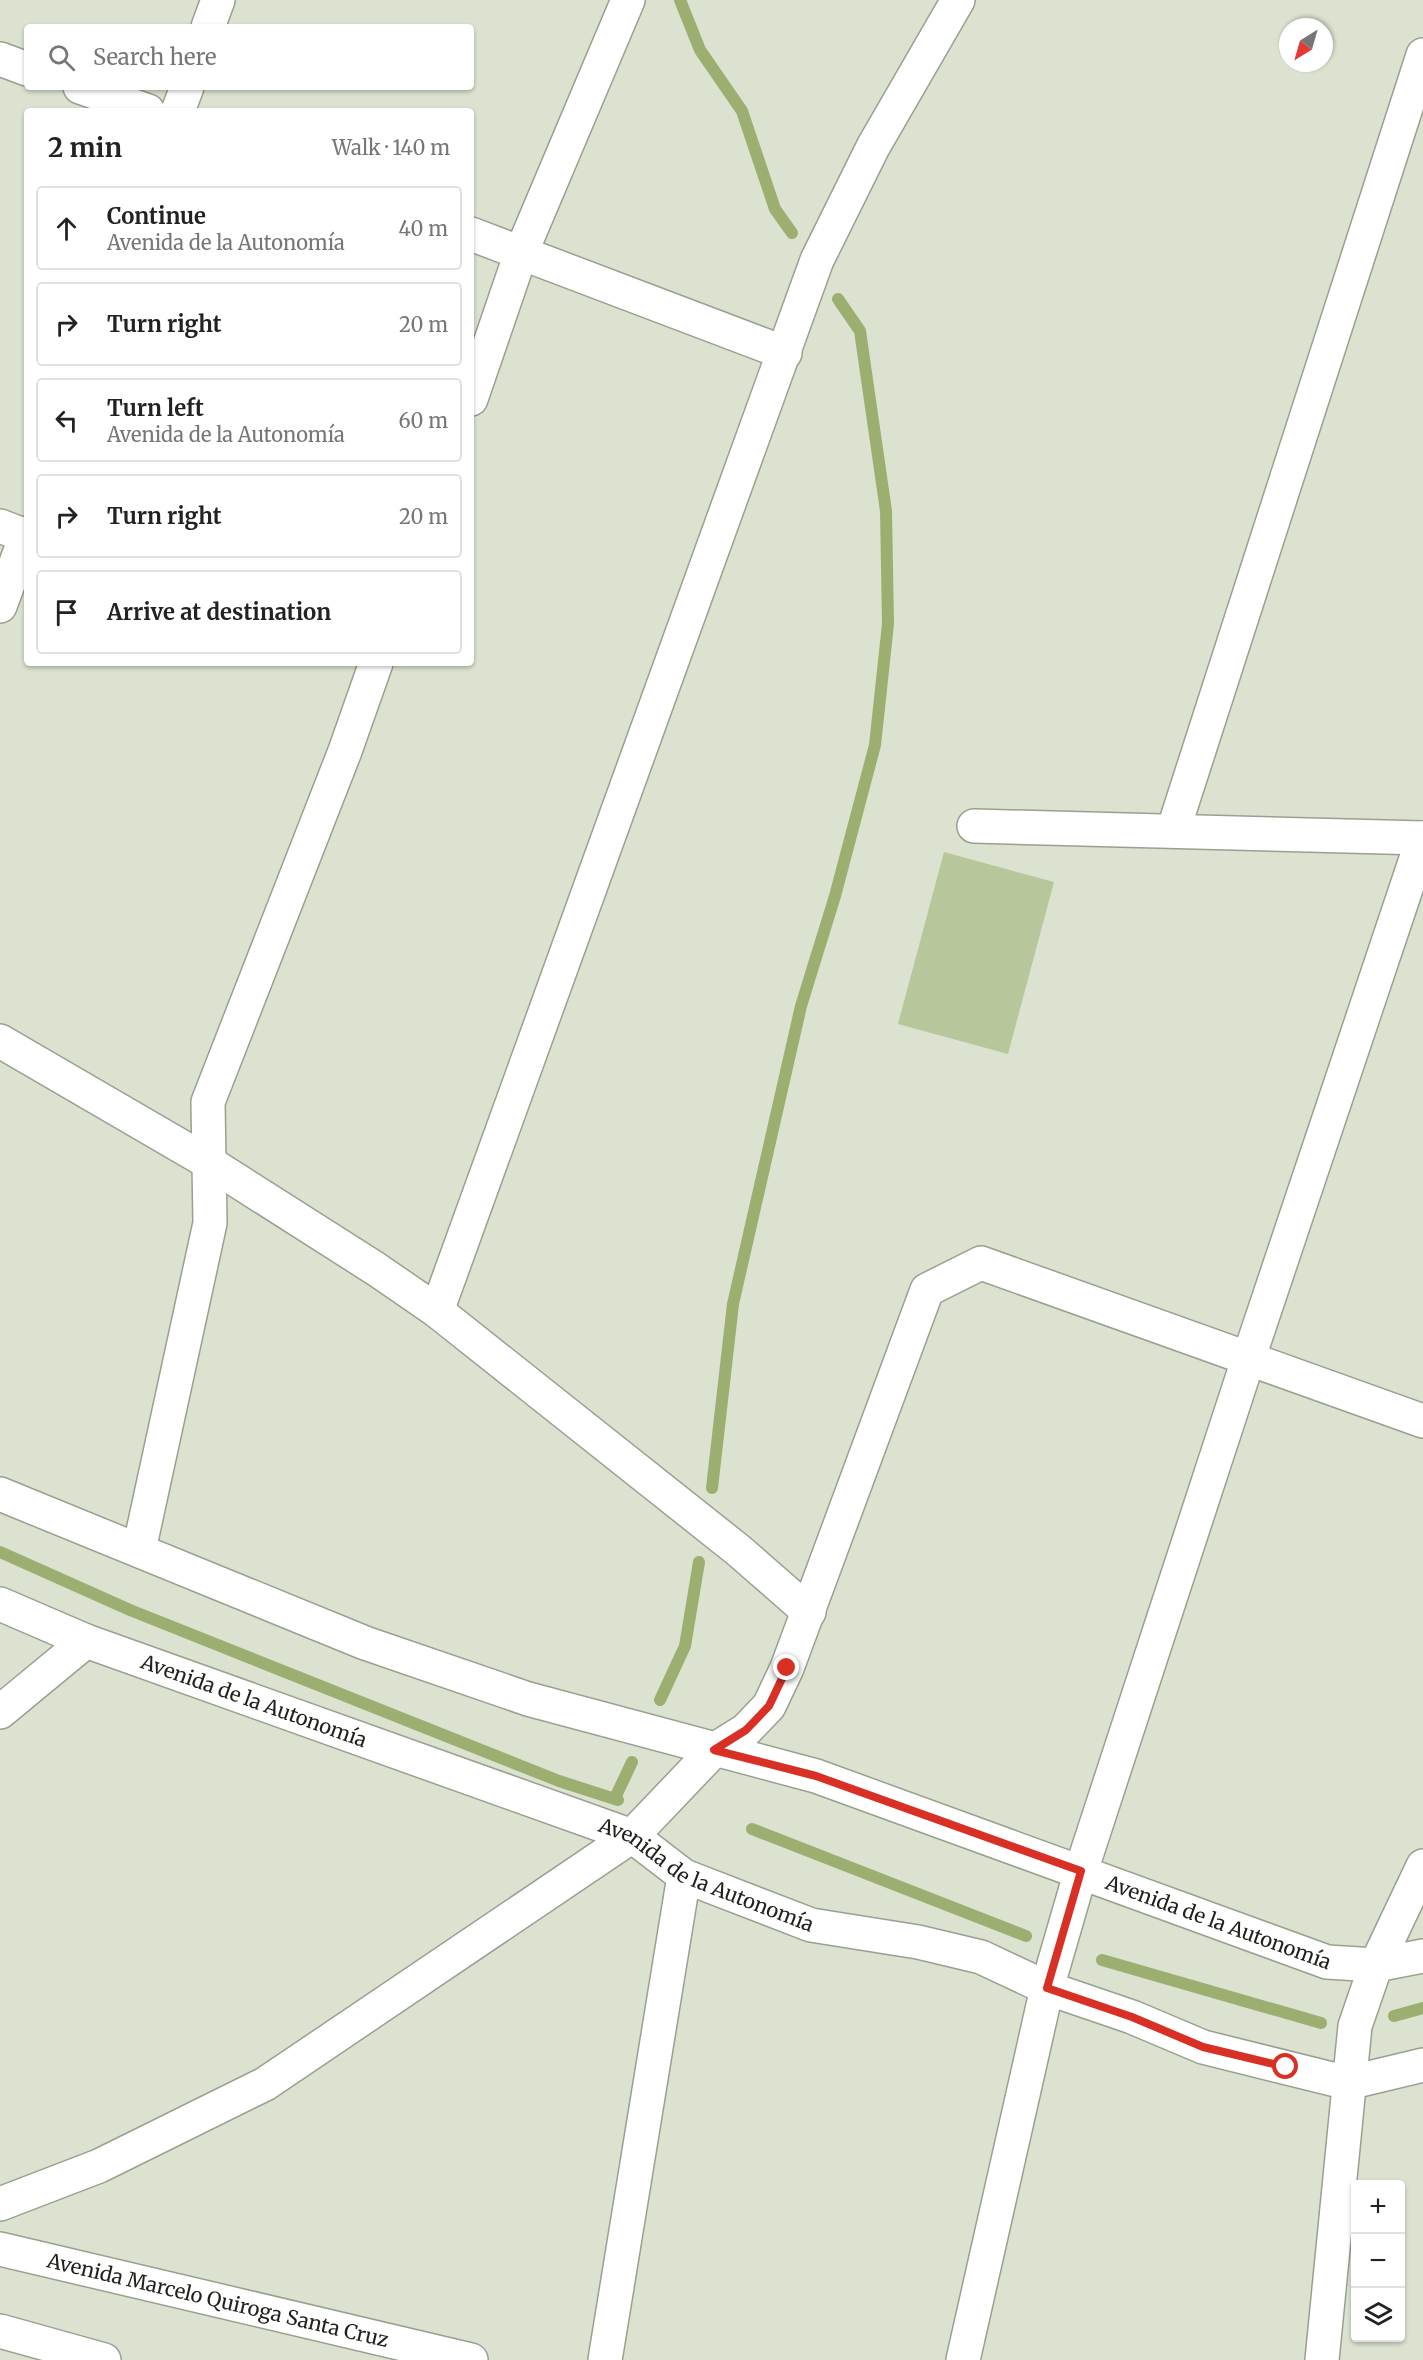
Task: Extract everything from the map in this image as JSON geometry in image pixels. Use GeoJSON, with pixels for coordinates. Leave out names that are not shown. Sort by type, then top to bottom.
{"type":"FeatureCollection","features":[{"type":"Feature","properties":{"kind":"street"},"geometry":{"type":"LineString","coordinates":[[209,24],[218,0]]}},
{"type":"Feature","properties":{"kind":"street"},"geometry":{"type":"LineString","coordinates":[[474,390],[521,253],[628,0]]}},
{"type":"Feature","properties":{"kind":"street"},"geometry":{"type":"LineString","coordinates":[[437,1311],[817,260],[873,147],[958,0]]}},
{"type":"Feature","properties":{"kind":"street"},"geometry":{"type":"LineString","coordinates":[[1173,831],[1423,55]]}},
{"type":"Feature","properties":{"kind":"street"},"geometry":{"type":"LineString","coordinates":[[0,59],[24,68]]}},
{"type":"Feature","properties":{"kind":"street"},"geometry":{"type":"LineString","coordinates":[[88,90],[140,108]]}},
{"type":"Feature","properties":{"kind":"street"},"geometry":{"type":"LineString","coordinates":[[179,108],[186,90]]}},
{"type":"Feature","properties":{"kind":"street"},"geometry":{"type":"LineString","coordinates":[[474,235],[785,353]]}},
{"type":"Feature","properties":{"kind":"street"},"geometry":{"type":"LineString","coordinates":[[0,606],[18,532]]}},
{"type":"Feature","properties":{"kind":"street"},"geometry":{"type":"LineString","coordinates":[[139,1550],[210,1223],[208,1102],[345,750],[375,666]]}},
{"type":"Feature","properties":{"kind":"street"},"geometry":{"type":"LineString","coordinates":[[963,2360],[1047,1988],[1081,1871],[1249,1357],[1423,838],[974,826]]}},
{"type":"Feature","properties":{"kind":"street"},"geometry":{"type":"LineString","coordinates":[[0,1041],[208,1162],[376,1269],[437,1311],[738,1550],[809,1612]]}},
{"type":"Feature","properties":{"kind":"street"},"geometry":{"type":"LineString","coordinates":[[0,2204],[99,2166],[265,2084],[632,1836],[714,1750],[746,1730],[769,1706],[787,1668],[927,1290],[981,1263],[1423,1421]]}},
{"type":"Feature","properties":{"kind":"street","name":"Avenida de la Autonomía"},"geometry":{"type":"LineString","coordinates":[[0,1494],[365,1642],[528,1699],[816,1776],[1327,1962],[1376,1965],[1423,1956]]}},
{"type":"Feature","properties":{"kind":"street","name":"Avenida de la Autonomía"},"geometry":{"type":"LineString","coordinates":[[0,1604],[86,1641],[632,1836],[684,1876],[811,1925],[918,1942],[981,1957],[1047,1988],[1132,2017],[1203,2047],[1348,2083],[1423,2065]]}},
{"type":"Feature","properties":{"kind":"street"},"geometry":{"type":"LineString","coordinates":[[0,1712],[86,1641]]}},
{"type":"Feature","properties":{"kind":"street"},"geometry":{"type":"LineString","coordinates":[[1322,2360],[1355,2026],[1376,1965],[1423,1866]]}},
{"type":"Feature","properties":{"kind":"street"},"geometry":{"type":"LineString","coordinates":[[605,2360],[684,1876]]}},
{"type":"Feature","properties":{"kind":"street","name":"Avenida Marcelo Quiroga Santa Cruz"},"geometry":{"type":"LineString","coordinates":[[0,2249],[471,2360]]}},
{"type":"Feature","properties":{"kind":"street"},"geometry":{"type":"LineString","coordinates":[[0,2331],[104,2360]]}},
{"type":"Feature","properties":{"kind":"green space"},"geometry":{"type":"Polygon","coordinates":[[[944,852],[1054,882],[1008,1054],[898,1024],[944,852]]]}},
{"type":"Feature","properties":{"kind":"waterway"},"geometry":{"type":"LineString","coordinates":[[680,0],[700,50],[742,111],[775,209],[792,233]]}},
{"type":"Feature","properties":{"kind":"waterway"},"geometry":{"type":"LineString","coordinates":[[712,1488],[733,1304],[801,1006],[835,896],[875,745],[888,624],[886,511],[860,331],[838,299]]}},
{"type":"Feature","properties":{"kind":"waterway"},"geometry":{"type":"LineString","coordinates":[[0,1552],[130,1610],[559,1781],[618,1800]]}},
{"type":"Feature","properties":{"kind":"waterway"},"geometry":{"type":"LineString","coordinates":[[660,1700],[685,1646],[699,1562]]}},
{"type":"Feature","properties":{"kind":"waterway"},"geometry":{"type":"LineString","coordinates":[[615,1798],[632,1762]]}},
{"type":"Feature","properties":{"kind":"waterway"},"geometry":{"type":"LineString","coordinates":[[752,1829],[1026,1936]]}},
{"type":"Feature","properties":{"kind":"waterway"},"geometry":{"type":"LineString","coordinates":[[1102,1960],[1321,2023]]}},
{"type":"Feature","properties":{"kind":"waterway"},"geometry":{"type":"LineString","coordinates":[[1394,2016],[1423,2008]]}},
{"type":"Feature","properties":{"kind":"route"},"geometry":{"type":"LineString","coordinates":[[787,1668],[769,1706],[746,1730],[714,1750],[816,1776],[1081,1871],[1047,1988],[1132,2017],[1203,2047],[1286,2067]]}}]}
